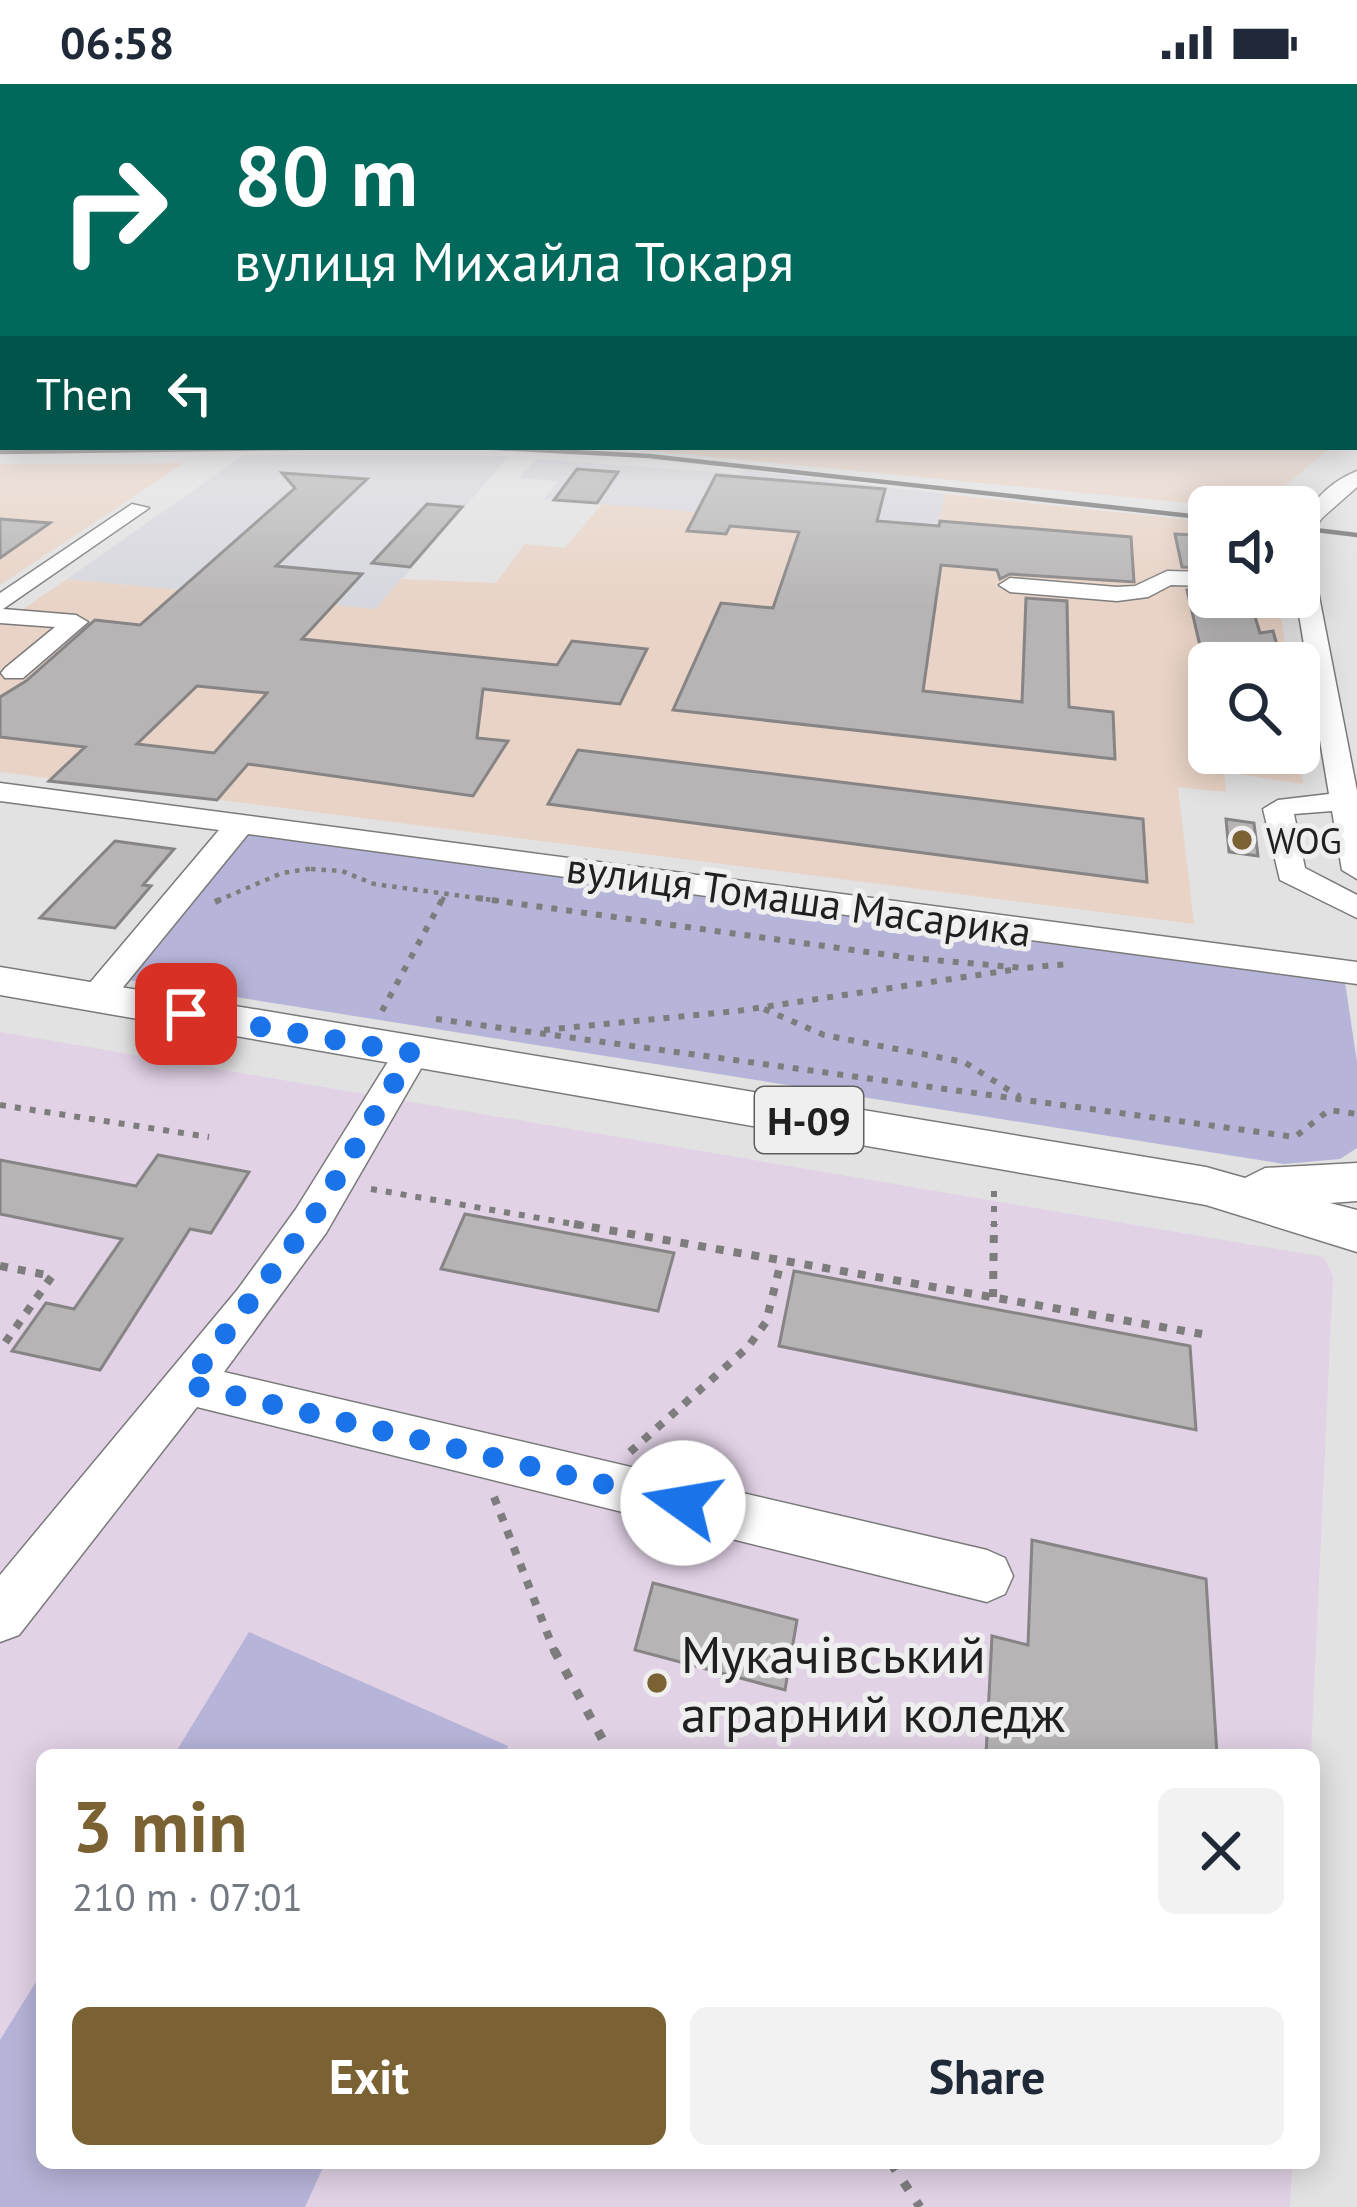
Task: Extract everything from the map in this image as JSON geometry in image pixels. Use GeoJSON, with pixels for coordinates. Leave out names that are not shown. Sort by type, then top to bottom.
{"type":"FeatureCollection","features":[{"type":"Feature","properties":{"kind":"main road"},"geometry":{"type":"LineString","coordinates":[[0,981],[95,999],[413,1028]]}},
{"type":"Feature","properties":{"kind":"main road","name":"Н-09"},"geometry":{"type":"LineString","coordinates":[[413,1028],[1206,1186],[1357,1232]]}},
{"type":"Feature","properties":{"kind":"main road","name":"Н-09"},"geometry":{"type":"LineString","coordinates":[[1206,1186],[1357,1182]]}},
{"type":"Feature","properties":{"kind":"street"},"geometry":{"type":"LineString","coordinates":[[1320,509],[1357,477]]}},
{"type":"Feature","properties":{"kind":"street"},"geometry":{"type":"LineString","coordinates":[[0,603],[140,508]]}},
{"type":"Feature","properties":{"kind":"street"},"geometry":{"type":"LineString","coordinates":[[1010,585],[1118,594],[1140,592],[1167,578],[1188,578]]}},
{"type":"Feature","properties":{"kind":"street"},"geometry":{"type":"LineString","coordinates":[[0,616],[76,622],[14,673]]}},
{"type":"Feature","properties":{"kind":"street"},"geometry":{"type":"LineString","coordinates":[[1312,618],[1337,698],[1344,803],[1357,870]]}},
{"type":"Feature","properties":{"kind":"street","name":"вулиця Томаша Масарика"},"geometry":{"type":"LineString","coordinates":[[0,792],[1357,973]]}},
{"type":"Feature","properties":{"kind":"street"},"geometry":{"type":"LineString","coordinates":[[1344,803],[1310,802],[1278,809],[1291,873],[1357,908]]}},
{"type":"Feature","properties":{"kind":"street"},"geometry":{"type":"LineString","coordinates":[[95,999],[242,822]]}},
{"type":"Feature","properties":{"kind":"street"},"geometry":{"type":"LineString","coordinates":[[0,1616],[254,1301],[334,1183],[413,1028]]}},
{"type":"Feature","properties":{"kind":"street"},"geometry":{"type":"LineString","coordinates":[[187,1384],[987,1576]]}},
{"type":"Feature","properties":{"kind":"path"},"geometry":{"type":"LineString","coordinates":[[200,908],[282,873],[340,861],[364,838]]}},
{"type":"Feature","properties":{"kind":"path"},"geometry":{"type":"LineString","coordinates":[[311,868],[341,871],[374,884],[775,941],[1024,968]]}},
{"type":"Feature","properties":{"kind":"path"},"geometry":{"type":"LineString","coordinates":[[446,893],[382,1011],[413,1028],[528,1031],[1295,1137],[1329,1110],[1357,1114]]}},
{"type":"Feature","properties":{"kind":"path"},"geometry":{"type":"LineString","coordinates":[[528,1031],[760,1008],[1086,963]]}},
{"type":"Feature","properties":{"kind":"path"},"geometry":{"type":"LineString","coordinates":[[760,1008],[824,1035],[964,1062],[1024,1100]]}},
{"type":"Feature","properties":{"kind":"path"},"geometry":{"type":"LineString","coordinates":[[0,1105],[209,1137]]}},
{"type":"Feature","properties":{"kind":"path"},"geometry":{"type":"LineString","coordinates":[[992,1297],[994,1181]]}},
{"type":"Feature","properties":{"kind":"path"},"geometry":{"type":"LineString","coordinates":[[334,1183],[1202,1334]]}},
{"type":"Feature","properties":{"kind":"path"},"geometry":{"type":"LineString","coordinates":[[596,1483],[748,1347],[766,1322],[781,1260]]}},
{"type":"Feature","properties":{"kind":"path"},"geometry":{"type":"LineString","coordinates":[[0,1266],[52,1276],[0,1350]]}},
{"type":"Feature","properties":{"kind":"path"},"geometry":{"type":"LineString","coordinates":[[504,1460],[491,1488],[509,1546],[564,1675],[607,1749]]}},
{"type":"Feature","properties":{"kind":"path"},"geometry":{"type":"LineString","coordinates":[[895,2169],[920,2207]]}},
{"type":"Feature","properties":{"kind":"shaded area"},"geometry":{"type":"Polygon","coordinates":[[[641,450],[1327,450],[1285,486],[1188,486],[1188,503],[641,450]]]}},
{"type":"Feature","properties":{"kind":"shaded area"},"geometry":{"type":"Polygon","coordinates":[[[244,455],[509,456],[376,609],[67,579],[244,455]]]}},
{"type":"Feature","properties":{"kind":"shaded area"},"geometry":{"type":"Polygon","coordinates":[[[537,459],[740,474],[746,470],[945,494],[939,523],[851,526],[544,499],[558,481],[518,478],[537,459]]]}},
{"type":"Feature","properties":{"kind":"shaded area"},"geometry":{"type":"Polygon","coordinates":[[[184,463],[0,585],[0,464],[184,463]]]}},
{"type":"Feature","properties":{"kind":"shaded area"},"geometry":{"type":"Polygon","coordinates":[[[945,494],[1188,520],[1188,618],[1281,618],[1285,642],[1188,642],[1188,774],[1224,774],[1226,792],[1178,787],[1194,924],[0,772],[0,625],[67,579],[376,609],[401,579],[496,583],[525,544],[565,548],[602,504],[852,526],[939,523],[945,494]]]}},
{"type":"Feature","properties":{"kind":"shaded area"},"geometry":{"type":"Polygon","coordinates":[[[1237,774],[1302,774],[1303,784],[1237,774]]]}},
{"type":"Feature","properties":{"kind":"shaded area"},"geometry":{"type":"Polygon","coordinates":[[[245,834],[1345,982],[1357,1062],[1357,1148],[1340,1159],[1284,1164],[122,979],[245,834]]]}},
{"type":"Feature","properties":{"kind":"shaded area","name":"Мукачівський аграрний коледж"},"geometry":{"type":"Polygon","coordinates":[[[0,1032],[1324,1257],[1333,1276],[1311,1749],[36,1749],[36,2169],[1292,2169],[1290,2207],[0,2207],[0,1032]]]}},
{"type":"Feature","properties":{"kind":"shaded area"},"geometry":{"type":"Polygon","coordinates":[[[249,1632],[508,1746],[507,1749],[178,1749],[249,1632]]]}},
{"type":"Feature","properties":{"kind":"shaded area"},"geometry":{"type":"Polygon","coordinates":[[[36,1982],[36,2169],[322,2169],[305,2207],[0,2207],[0,2040],[36,1982]]]}},
{"type":"Feature","properties":{"kind":"building"},"geometry":{"type":"Polygon","coordinates":[[[577,469],[618,472],[597,503],[554,500],[577,469]]]}},
{"type":"Feature","properties":{"kind":"building"},"geometry":{"type":"Polygon","coordinates":[[[282,473],[367,479],[276,566],[362,574],[302,639],[557,665],[572,641],[647,649],[620,704],[483,689],[477,738],[508,741],[473,796],[248,764],[217,800],[49,781],[85,747],[0,737],[0,697],[26,681],[95,620],[140,625],[295,488],[282,473]],[[197,686],[137,744],[214,753],[267,693],[197,686]]]}},
{"type":"Feature","properties":{"kind":"building"},"geometry":{"type":"Polygon","coordinates":[[[716,475],[885,489],[877,521],[939,526],[940,521],[1131,537],[1134,582],[1010,574],[1000,579],[997,570],[941,565],[923,691],[1022,702],[1026,598],[1067,601],[1069,707],[1113,712],[1115,759],[673,710],[721,603],[773,608],[799,532],[730,526],[726,534],[687,531],[716,475]]]}},
{"type":"Feature","properties":{"kind":"building"},"geometry":{"type":"Polygon","coordinates":[[[427,504],[462,507],[410,567],[372,563],[427,504]]]}},
{"type":"Feature","properties":{"kind":"building"},"geometry":{"type":"Polygon","coordinates":[[[0,519],[50,523],[0,558],[0,519]]]}},
{"type":"Feature","properties":{"kind":"building"},"geometry":{"type":"Polygon","coordinates":[[[1175,534],[1188,535],[1188,567],[1182,567],[1175,534]]]}},
{"type":"Feature","properties":{"kind":"building"},"geometry":{"type":"Polygon","coordinates":[[[1194,618],[1255,618],[1260,633],[1273,631],[1276,642],[1199,642],[1194,618]]]}},
{"type":"Feature","properties":{"kind":"building"},"geometry":{"type":"Polygon","coordinates":[[[578,750],[1143,819],[1147,882],[548,804],[578,750]]]}},
{"type":"Feature","properties":{"kind":"building","name":"WOG"},"geometry":{"type":"Polygon","coordinates":[[[1226,819],[1254,823],[1258,856],[1229,852],[1226,819]]]}},
{"type":"Feature","properties":{"kind":"building"},"geometry":{"type":"Polygon","coordinates":[[[115,841],[174,849],[143,885],[151,886],[115,928],[40,918],[115,841]]]}},
{"type":"Feature","properties":{"kind":"building"},"geometry":{"type":"Polygon","coordinates":[[[158,1155],[249,1172],[211,1233],[190,1229],[100,1370],[12,1351],[46,1303],[74,1309],[122,1239],[0,1214],[0,1160],[136,1186],[158,1155]]]}},
{"type":"Feature","properties":{"kind":"building"},"geometry":{"type":"Polygon","coordinates":[[[465,1214],[674,1253],[658,1311],[441,1269],[465,1214]]]}},
{"type":"Feature","properties":{"kind":"building"},"geometry":{"type":"Polygon","coordinates":[[[794,1271],[1190,1346],[1196,1430],[779,1346],[794,1271]]]}},
{"type":"Feature","properties":{"kind":"building"},"geometry":{"type":"Polygon","coordinates":[[[1032,1540],[1206,1579],[1217,1749],[986,1749],[992,1636],[1028,1645],[1032,1540]]]}},
{"type":"Feature","properties":{"kind":"building"},"geometry":{"type":"Polygon","coordinates":[[[653,1583],[797,1620],[785,1690],[635,1650],[653,1583]]]}},
{"type":"Feature","properties":{"kind":"railway"},"geometry":{"type":"LineString","coordinates":[[0,452],[149,450]]}},
{"type":"Feature","properties":{"kind":"railway"},"geometry":{"type":"LineString","coordinates":[[535,450],[649,456],[1188,516]]}},
{"type":"Feature","properties":{"kind":"railway"},"geometry":{"type":"LineString","coordinates":[[1320,531],[1357,535]]}},
{"type":"Feature","properties":{"kind":"place","name":"WOG"},"geometry":{"type":"Point","coordinates":[1242,840]}},
{"type":"Feature","properties":{"kind":"place","name":"Мукачівський аграрний коледж"},"geometry":{"type":"Point","coordinates":[657,1683]}},
{"type":"Feature","properties":{"kind":"route"},"geometry":{"type":"LineString","coordinates":[[186,1014],[412,1053],[311,1221],[187,1384],[683,1503]]}}]}
